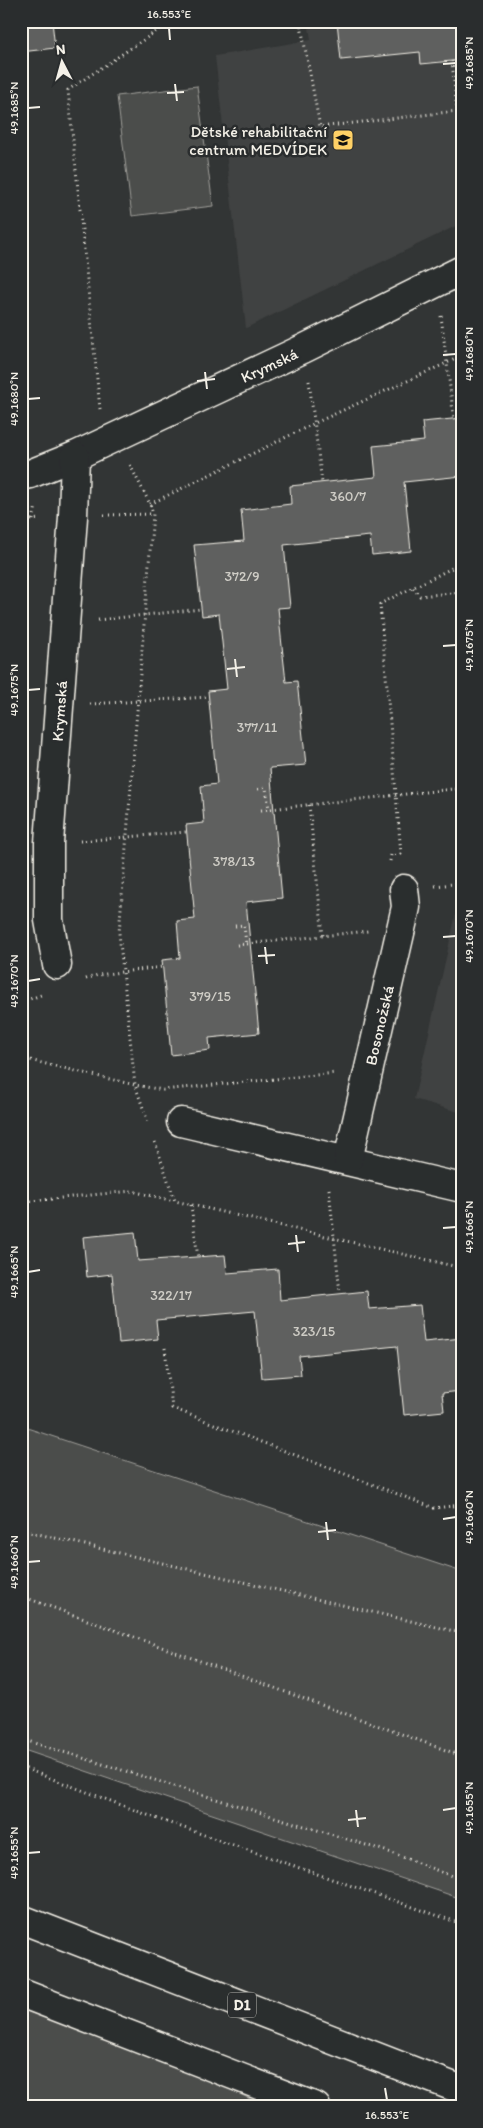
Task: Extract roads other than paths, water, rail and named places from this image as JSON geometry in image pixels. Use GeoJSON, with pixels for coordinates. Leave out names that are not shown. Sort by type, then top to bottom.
{"type":"FeatureCollection","features":[{"type":"Feature","properties":{"kind":"main road","name":"Krymská"},"geometry":{"type":"LineString","coordinates":[[21,476],[75,456],[305,348],[462,270]]}},
{"type":"Feature","properties":{"kind":"main road","name":"Krymská"},"geometry":{"type":"LineString","coordinates":[[57,965],[49,920],[49,844],[60,706],[75,456]]}},
{"type":"Feature","properties":{"kind":"main road","name":"Bosonožská"},"geometry":{"type":"LineString","coordinates":[[337,1158],[406,907],[404,889]]}},
{"type":"Feature","properties":{"kind":"main road"},"geometry":{"type":"LineString","coordinates":[[181,1122],[462,1188]]}},
{"type":"Feature","properties":{"kind":"main road","name":"D1"},"geometry":{"type":"LineString","coordinates":[[21,1919],[462,2090]]}},
{"type":"Feature","properties":{"kind":"main road"},"geometry":{"type":"LineString","coordinates":[[21,1993],[316,2107]]}},
{"type":"Feature","properties":{"kind":"place","name":"Dětské rehabilitační centrum MEDVÍDEK"},"geometry":{"type":"Point","coordinates":[343,140]}}]}
